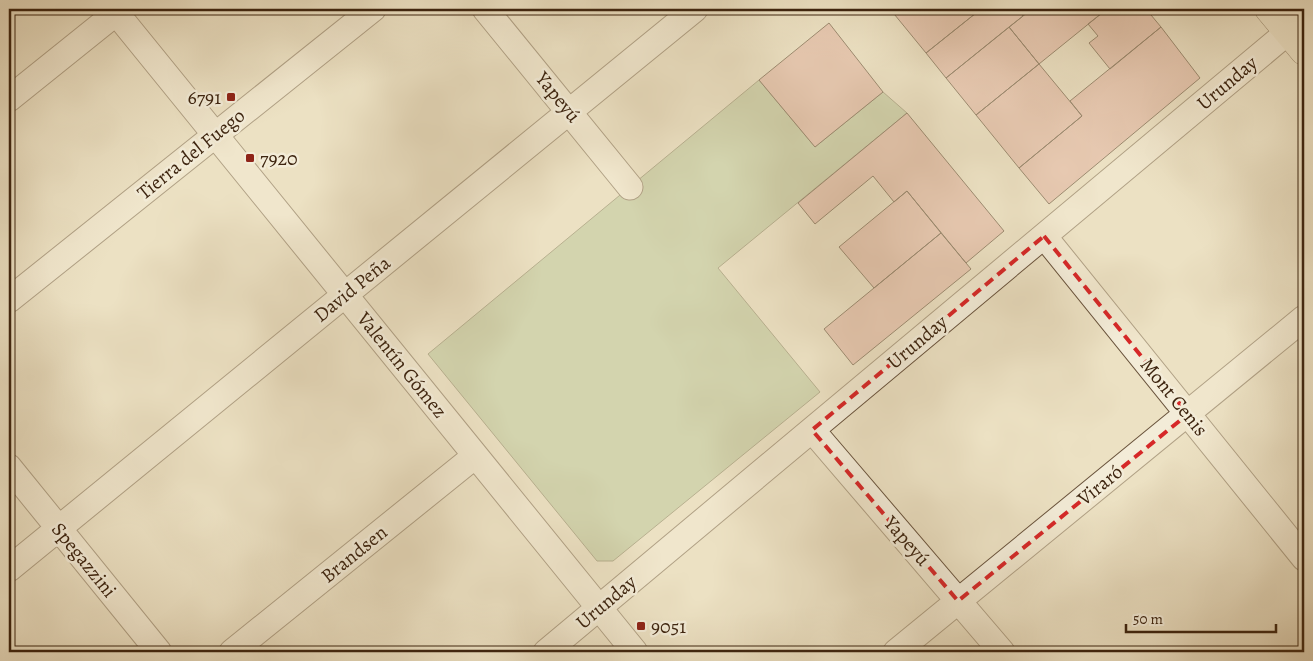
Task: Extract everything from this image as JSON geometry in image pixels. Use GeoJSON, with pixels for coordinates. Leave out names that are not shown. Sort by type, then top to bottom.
{"type":"FeatureCollection","features":[{"type":"Feature","properties":{"kind":"main road"},"geometry":{"type":"LineString","coordinates":[[1269,9],[1297,26]]}},
{"type":"Feature","properties":{"kind":"street","name":"Tierra del Fuego"},"geometry":{"type":"LineString","coordinates":[[9,300],[373,9]]}},
{"type":"Feature","properties":{"kind":"street","name":"Yapeyú"},"geometry":{"type":"LineString","coordinates":[[485,9],[630,187]]}},
{"type":"Feature","properties":{"kind":"street","name":"David Peña"},"geometry":{"type":"LineString","coordinates":[[9,569],[695,9]]}},
{"type":"Feature","properties":{"kind":"street","name":"Valentín Gómez"},"geometry":{"type":"LineString","coordinates":[[117,10],[215,135],[635,652]]}},
{"type":"Feature","properties":{"kind":"street"},"geometry":{"type":"LineString","coordinates":[[9,99],[117,10]]}},
{"type":"Feature","properties":{"kind":"street","name":"Urunday"},"geometry":{"type":"LineString","coordinates":[[546,652],[1297,26]]}},
{"type":"Feature","properties":{"kind":"street","name":"Mont Cenis"},"geometry":{"type":"LineString","coordinates":[[1044,236],[1304,558]]}},
{"type":"Feature","properties":{"kind":"street","name":"Viraró"},"geometry":{"type":"LineString","coordinates":[[896,652],[1304,318]]}},
{"type":"Feature","properties":{"kind":"street","name":"Yapeyú"},"geometry":{"type":"LineString","coordinates":[[812,430],[1002,652]]}},
{"type":"Feature","properties":{"kind":"street","name":"Brandsen"},"geometry":{"type":"LineString","coordinates":[[232,652],[475,456]]}},
{"type":"Feature","properties":{"kind":"street","name":"Spegazzini"},"geometry":{"type":"LineString","coordinates":[[9,467],[159,652]]}},
{"type":"Feature","properties":{"kind":"highlighted area"},"geometry":{"type":"Polygon","coordinates":[[[1044,236],[1188,414],[958,601],[812,430],[1044,236]]]}},
{"type":"Feature","properties":{"kind":"green space"},"geometry":{"type":"Polygon","coordinates":[[[759,80],[815,147],[883,92],[907,113],[718,268],[820,392],[613,561],[597,561],[428,354],[759,80]]]}},
{"type":"Feature","properties":{"kind":"building"},"geometry":{"type":"Polygon","coordinates":[[[890,9],[981,9],[926,53],[890,9]]]}},
{"type":"Feature","properties":{"kind":"building"},"geometry":{"type":"Polygon","coordinates":[[[981,9],[1018,9],[1023,16],[946,78],[926,53],[981,9]]]}},
{"type":"Feature","properties":{"kind":"building"},"geometry":{"type":"Polygon","coordinates":[[[1032,9],[1107,9],[1039,64],[1009,27],[1032,9]]]}},
{"type":"Feature","properties":{"kind":"building"},"geometry":{"type":"Polygon","coordinates":[[[1107,9],[1146,9],[1161,27],[1110,69],[1089,43],[1098,36],[1088,24],[1107,9]]]}},
{"type":"Feature","properties":{"kind":"building"},"geometry":{"type":"Polygon","coordinates":[[[829,23],[883,92],[815,147],[759,80],[829,23]]]}},
{"type":"Feature","properties":{"kind":"building"},"geometry":{"type":"Polygon","coordinates":[[[1009,27],[1039,64],[976,115],[946,78],[1009,27]]]}},
{"type":"Feature","properties":{"kind":"building"},"geometry":{"type":"Polygon","coordinates":[[[1161,27],[1200,78],[1049,204],[1019,168],[1082,116],[1070,101],[1161,27]]]}},
{"type":"Feature","properties":{"kind":"building"},"geometry":{"type":"Polygon","coordinates":[[[1039,64],[1082,116],[1019,168],[976,115],[1039,64]]]}},
{"type":"Feature","properties":{"kind":"building"},"geometry":{"type":"Polygon","coordinates":[[[907,113],[1004,231],[966,263],[907,191],[894,202],[873,176],[815,224],[798,203],[907,113]]]}},
{"type":"Feature","properties":{"kind":"building"},"geometry":{"type":"Polygon","coordinates":[[[907,191],[941,233],[874,288],[839,247],[907,191]]]}},
{"type":"Feature","properties":{"kind":"building"},"geometry":{"type":"Polygon","coordinates":[[[941,233],[971,269],[853,365],[824,329],[941,233]]]}},
{"type":"Feature","properties":{"kind":"place","name":"6791"},"geometry":{"type":"Point","coordinates":[231,97]}},
{"type":"Feature","properties":{"kind":"place","name":"7920"},"geometry":{"type":"Point","coordinates":[250,158]}},
{"type":"Feature","properties":{"kind":"place","name":"9051"},"geometry":{"type":"Point","coordinates":[641,626]}}]}
